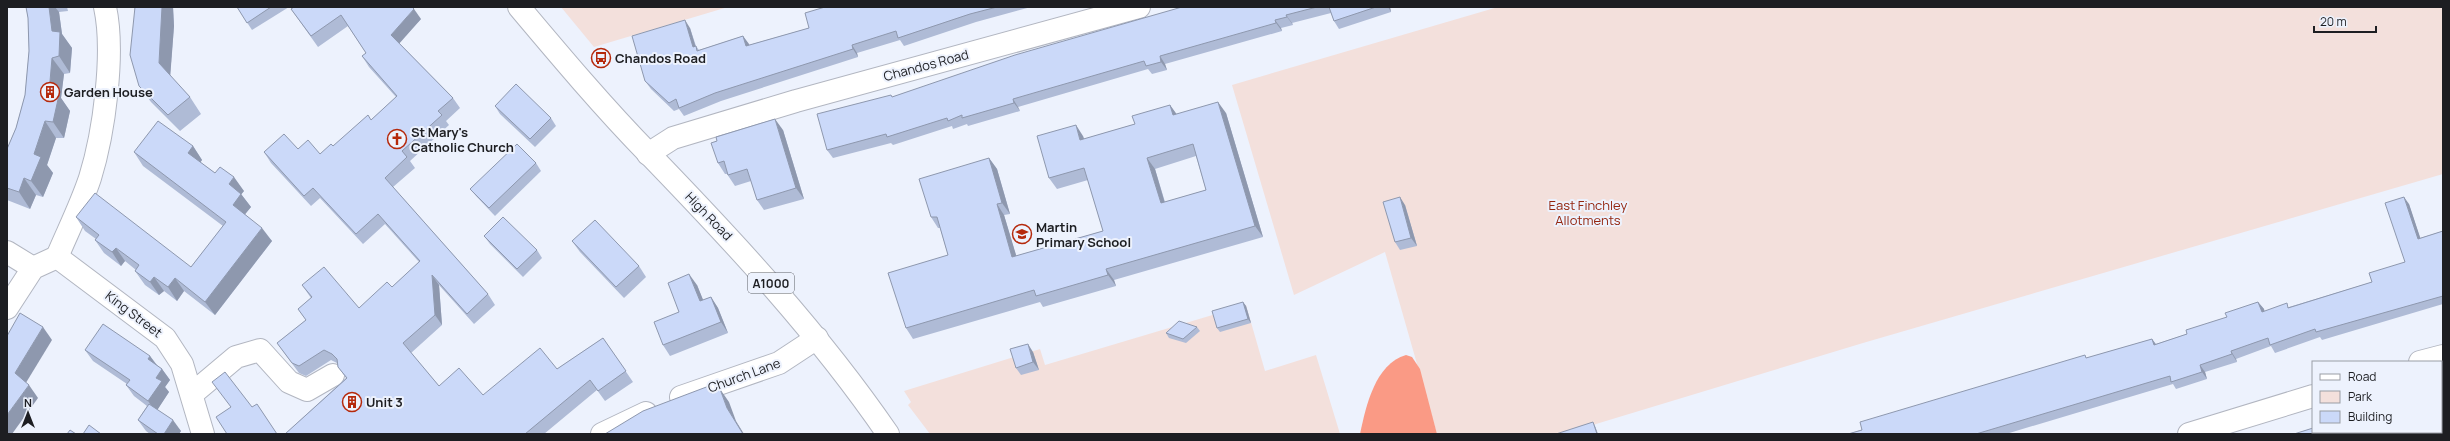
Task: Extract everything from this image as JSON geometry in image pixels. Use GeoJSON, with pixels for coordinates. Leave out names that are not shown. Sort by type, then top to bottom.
{"type":"FeatureCollection","features":[{"type":"Feature","properties":{"kind":"street"},"geometry":{"type":"LineString","coordinates":[[7,308],[33,268],[57,257],[90,178],[102,117],[108,75],[108,23],[105,7]]}},
{"type":"Feature","properties":{"kind":"street","name":"High Road"},"geometry":{"type":"LineString","coordinates":[[519,7],[648,154],[732,240],[817,338],[888,434]]}},
{"type":"Feature","properties":{"kind":"street","name":"Chandos Road"},"geometry":{"type":"LineString","coordinates":[[648,154],[673,138],[796,101],[1139,7]]}},
{"type":"Feature","properties":{"kind":"street"},"geometry":{"type":"LineString","coordinates":[[7,252],[33,268]]}},
{"type":"Feature","properties":{"kind":"street","name":"King Street"},"geometry":{"type":"LineString","coordinates":[[57,257],[165,338],[182,364],[203,434]]}},
{"type":"Feature","properties":{"kind":"street","name":"Church Lane"},"geometry":{"type":"LineString","coordinates":[[602,434],[666,403],[779,363],[817,338]]}},
{"type":"Feature","properties":{"kind":"street"},"geometry":{"type":"LineString","coordinates":[[192,394],[236,357],[260,350],[289,382],[307,390],[333,375]]}},
{"type":"Feature","properties":{"kind":"street"},"geometry":{"type":"LineString","coordinates":[[2424,361],[2443,356]]}},
{"type":"Feature","properties":{"kind":"street"},"geometry":{"type":"LineString","coordinates":[[2189,434],[2312,396]]}},
{"type":"Feature","properties":{"kind":"green space"},"geometry":{"type":"Polygon","coordinates":[[[561,7],[728,7],[594,47],[561,7]]]}},
{"type":"Feature","properties":{"kind":"green space","name":"East Finchley Allotments"},"geometry":{"type":"Polygon","coordinates":[[[1498,7],[2443,7],[2443,174],[1863,343],[1563,434],[1437,434],[1385,252],[1294,295],[1232,85],[1498,7]]]}},
{"type":"Feature","properties":{"kind":"green space"},"geometry":{"type":"Polygon","coordinates":[[[1246,305],[1265,371],[1316,355],[1340,434],[930,434],[908,405],[911,402],[904,391],[1040,349],[1045,365],[1246,305]]]}},
{"type":"Feature","properties":{"kind":"shaded area"},"geometry":{"type":"Polygon","coordinates":[[[1406,355],[1412,357],[1420,369],[1437,434],[1360,434],[1369,399],[1379,377],[1395,360],[1406,355]]]}},
{"type":"Feature","properties":{"kind":"building"},"geometry":{"type":"Polygon","coordinates":[[[26,7],[49,7],[52,31],[60,32],[59,56],[52,58],[49,93],[59,95],[53,122],[45,121],[34,154],[41,157],[31,181],[24,178],[19,192],[7,188],[7,149],[16,128],[25,95],[29,51],[28,18],[26,7]]]}},
{"type":"Feature","properties":{"kind":"building"},"geometry":{"type":"Polygon","coordinates":[[[135,7],[162,7],[159,63],[190,97],[168,115],[139,86],[130,55],[135,7]]]}},
{"type":"Feature","properties":{"kind":"building"},"geometry":{"type":"Polygon","coordinates":[[[237,7],[271,7],[247,23],[237,7]]]}},
{"type":"Feature","properties":{"kind":"building"},"geometry":{"type":"Polygon","coordinates":[[[294,7],[412,7],[414,9],[391,35],[453,98],[438,111],[442,115],[402,151],[407,157],[385,178],[488,294],[467,314],[432,275],[435,315],[403,343],[439,386],[459,368],[483,395],[540,348],[557,369],[603,338],[626,371],[598,391],[590,380],[525,434],[285,434],[347,378],[338,367],[337,359],[332,354],[324,350],[299,366],[292,363],[277,343],[306,320],[298,309],[312,297],[302,285],[324,267],[359,308],[387,282],[392,287],[420,261],[378,214],[356,234],[313,188],[304,196],[264,152],[284,134],[298,149],[308,140],[320,154],[331,144],[333,146],[368,115],[371,120],[397,96],[362,56],[366,53],[341,15],[311,36],[291,9],[294,7]]]}},
{"type":"Feature","properties":{"kind":"building"},"geometry":{"type":"Polygon","coordinates":[[[825,7],[997,7],[970,14],[898,38],[896,31],[852,45],[853,49],[715,93],[679,108],[676,99],[669,103],[645,81],[632,36],[685,20],[693,47],[696,46],[697,51],[743,36],[746,46],[809,28],[805,13],[825,7]]]}},
{"type":"Feature","properties":{"kind":"building"},"geometry":{"type":"Polygon","coordinates":[[[1182,7],[1317,7],[1286,15],[1287,17],[1275,20],[1276,23],[1160,56],[1161,62],[1146,66],[1144,61],[1013,99],[1014,103],[962,118],[962,115],[948,121],[947,118],[887,137],[886,134],[827,150],[817,114],[891,95],[892,97],[1015,55],[1182,7]]]}},
{"type":"Feature","properties":{"kind":"building"},"geometry":{"type":"Polygon","coordinates":[[[1329,7],[1376,7],[1334,21],[1329,7]]]}},
{"type":"Feature","properties":{"kind":"building"},"geometry":{"type":"Polygon","coordinates":[[[516,84],[551,118],[530,139],[495,106],[516,84]]]}},
{"type":"Feature","properties":{"kind":"building"},"geometry":{"type":"Polygon","coordinates":[[[1218,102],[1255,226],[1106,269],[1108,275],[1036,296],[1034,290],[906,328],[888,273],[948,255],[937,217],[931,217],[919,179],[989,158],[1002,203],[997,204],[1012,257],[1103,231],[1084,168],[1049,178],[1037,136],[1076,125],[1080,140],[1135,124],[1132,116],[1170,105],[1173,115],[1218,102]],[[1193,144],[1147,158],[1161,203],[1206,190],[1193,144]]]}},
{"type":"Feature","properties":{"kind":"building"},"geometry":{"type":"Polygon","coordinates":[[[775,119],[796,188],[757,200],[747,169],[728,175],[724,161],[718,163],[711,143],[717,141],[716,137],[775,119]]]}},
{"type":"Feature","properties":{"kind":"building"},"geometry":{"type":"Polygon","coordinates":[[[158,121],[193,146],[188,153],[215,173],[220,167],[234,177],[229,184],[241,194],[233,205],[262,228],[205,302],[175,278],[168,287],[154,277],[150,282],[135,271],[139,265],[116,248],[112,252],[95,240],[99,235],[76,217],[95,193],[191,267],[226,222],[134,152],[158,121]]]}},
{"type":"Feature","properties":{"kind":"building"},"geometry":{"type":"Polygon","coordinates":[[[517,144],[536,163],[489,208],[470,189],[517,144]]]}},
{"type":"Feature","properties":{"kind":"building"},"geometry":{"type":"Polygon","coordinates":[[[1400,197],[1411,238],[1395,242],[1383,202],[1400,197]]]}},
{"type":"Feature","properties":{"kind":"building"},"geometry":{"type":"Polygon","coordinates":[[[2404,197],[2418,239],[2443,231],[2443,296],[2316,332],[2315,329],[2270,345],[2268,338],[2231,351],[2232,354],[2200,365],[2202,372],[2171,382],[2170,376],[1976,434],[1848,434],[1862,430],[1860,422],[2085,355],[2086,358],[2152,339],[2154,345],[2187,334],[2186,330],[2227,317],[2225,313],[2258,302],[2262,312],[2287,303],[2288,308],[2372,282],[2369,273],[2405,262],[2385,203],[2404,197]]]}},
{"type":"Feature","properties":{"kind":"building"},"geometry":{"type":"Polygon","coordinates":[[[503,217],[537,250],[517,269],[484,236],[503,217]]]}},
{"type":"Feature","properties":{"kind":"building"},"geometry":{"type":"Polygon","coordinates":[[[595,220],[639,266],[616,287],[572,241],[595,220]]]}},
{"type":"Feature","properties":{"kind":"building"},"geometry":{"type":"Polygon","coordinates":[[[689,274],[700,301],[711,297],[721,322],[663,345],[654,322],[679,312],[668,283],[689,274]]]}},
{"type":"Feature","properties":{"kind":"building"},"geometry":{"type":"Polygon","coordinates":[[[1243,302],[1248,319],[1217,328],[1212,311],[1243,302]]]}},
{"type":"Feature","properties":{"kind":"building"},"geometry":{"type":"Polygon","coordinates":[[[20,313],[43,327],[15,373],[29,385],[7,415],[7,336],[20,313]]]}},
{"type":"Feature","properties":{"kind":"building"},"geometry":{"type":"Polygon","coordinates":[[[1179,321],[1197,327],[1183,339],[1166,333],[1179,321]]]}},
{"type":"Feature","properties":{"kind":"building"},"geometry":{"type":"Polygon","coordinates":[[[103,324],[150,356],[148,359],[162,369],[156,378],[162,381],[148,401],[126,385],[130,380],[85,350],[103,324]]]}},
{"type":"Feature","properties":{"kind":"building"},"geometry":{"type":"Polygon","coordinates":[[[1028,344],[1033,362],[1016,368],[1010,349],[1028,344]]]}},
{"type":"Feature","properties":{"kind":"building"},"geometry":{"type":"Polygon","coordinates":[[[225,372],[252,407],[257,404],[277,434],[227,434],[216,417],[231,407],[212,382],[225,372]]]}},
{"type":"Feature","properties":{"kind":"building"},"geometry":{"type":"Polygon","coordinates":[[[709,386],[711,393],[720,389],[727,408],[743,434],[605,434],[643,411],[709,386]]]}},
{"type":"Feature","properties":{"kind":"building"},"geometry":{"type":"Polygon","coordinates":[[[2442,394],[2443,434],[2294,434],[2312,428],[2312,433],[2442,433],[2442,394]]]}},
{"type":"Feature","properties":{"kind":"building"},"geometry":{"type":"Polygon","coordinates":[[[149,404],[173,420],[164,434],[158,434],[138,420],[149,404]]]}},
{"type":"Feature","properties":{"kind":"building"},"geometry":{"type":"Polygon","coordinates":[[[1593,422],[1597,434],[1556,434],[1593,422]]]}},
{"type":"Feature","properties":{"kind":"building"},"geometry":{"type":"Polygon","coordinates":[[[89,425],[101,434],[83,434],[89,425]]]}},
{"type":"Feature","properties":{"kind":"building"},"geometry":{"type":"Polygon","coordinates":[[[70,430],[76,434],[67,434],[70,430]]]}},
{"type":"Feature","properties":{"kind":"place","name":"Chandos Road"},"geometry":{"type":"Point","coordinates":[601,58]}},
{"type":"Feature","properties":{"kind":"place","name":"Garden House"},"geometry":{"type":"Point","coordinates":[50,92]}},
{"type":"Feature","properties":{"kind":"place","name":"St Mary's Catholic Church"},"geometry":{"type":"Point","coordinates":[397,139]}},
{"type":"Feature","properties":{"kind":"place","name":"Martin Primary School"},"geometry":{"type":"Point","coordinates":[1022,234]}},
{"type":"Feature","properties":{"kind":"place","name":"Unit 3"},"geometry":{"type":"Point","coordinates":[352,402]}}]}
